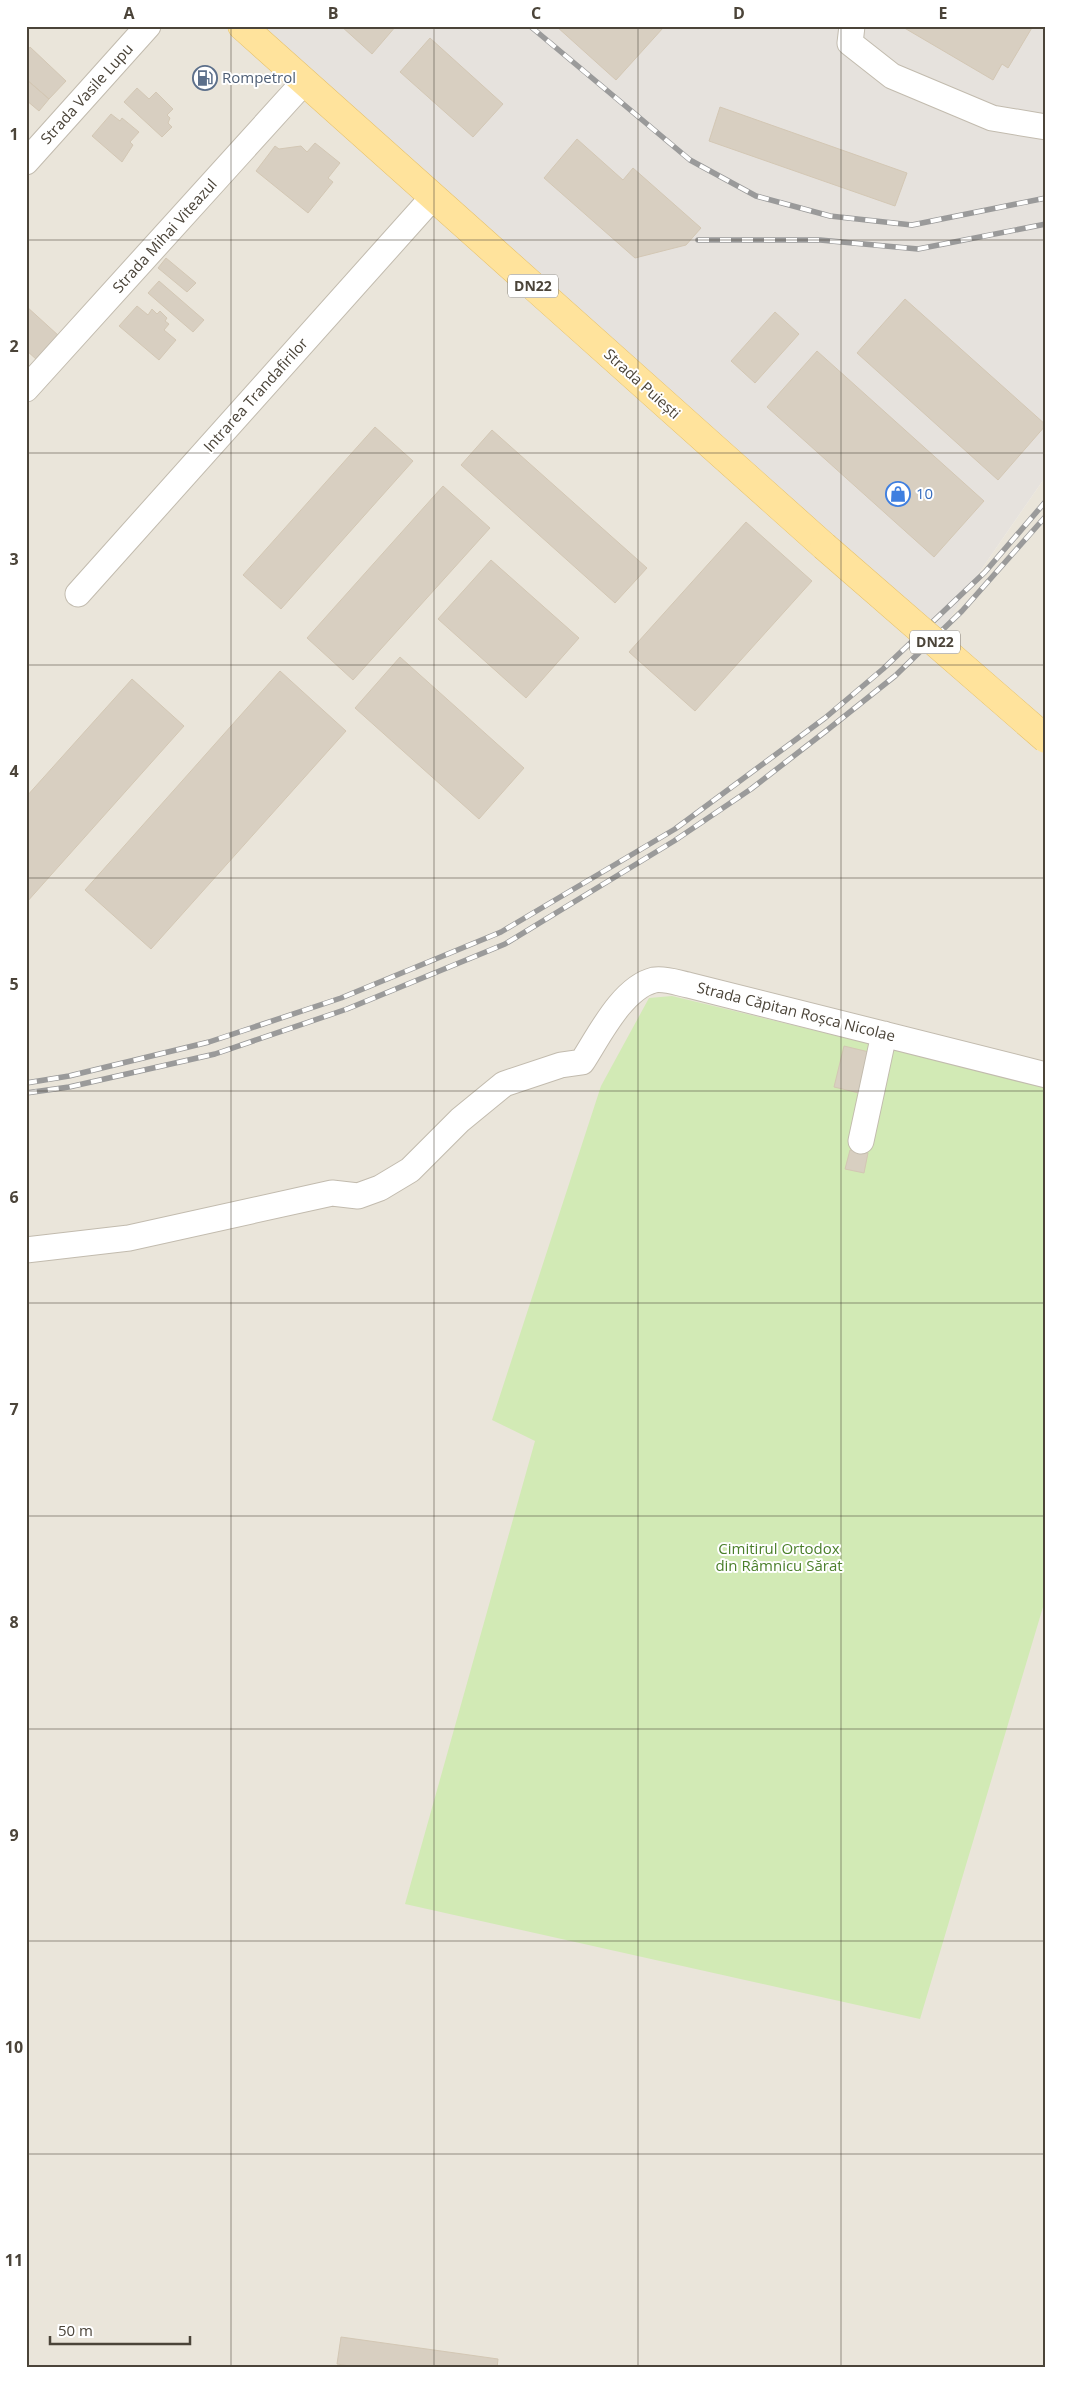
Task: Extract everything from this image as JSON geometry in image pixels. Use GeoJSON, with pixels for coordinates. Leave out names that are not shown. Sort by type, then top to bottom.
{"type":"FeatureCollection","features":[{"type":"Feature","properties":{"kind":"main road","name":"Strada Puiești"},"geometry":{"type":"LineString","coordinates":[[242,26],[824,546],[1046,739]]}},
{"type":"Feature","properties":{"kind":"street","name":"Strada Vasile Lupu"},"geometry":{"type":"LineString","coordinates":[[26,162],[148,26]]}},
{"type":"Feature","properties":{"kind":"street"},"geometry":{"type":"LineString","coordinates":[[852,26],[850,43],[892,76],[992,118],[1046,127]]}},
{"type":"Feature","properties":{"kind":"street","name":"Strada Mihai Viteazul"},"geometry":{"type":"LineString","coordinates":[[26,389],[304,82]]}},
{"type":"Feature","properties":{"kind":"street","name":"Intrarea Trandafirilor"},"geometry":{"type":"LineString","coordinates":[[78,594],[434,197]]}},
{"type":"Feature","properties":{"kind":"street","name":"Strada Căpitan Roșca Nicolae"},"geometry":{"type":"LineString","coordinates":[[26,1250],[129,1238],[332,1193],[358,1196],[380,1188],[410,1170],[460,1120],[504,1084],[561,1064],[582,1062],[618,1006],[634,990],[656,980],[688,985],[1046,1075]]}},
{"type":"Feature","properties":{"kind":"street"},"geometry":{"type":"LineString","coordinates":[[860,1141],[884,1034]]}},
{"type":"Feature","properties":{"kind":"shaded area"},"geometry":{"type":"Polygon","coordinates":[[[26,26],[229,26],[868,604],[919,644],[965,593],[1046,476],[1046,2368],[26,2368],[26,26]]]}},
{"type":"Feature","properties":{"kind":"shaded area"},"geometry":{"type":"Polygon","coordinates":[[[229,26],[1046,26],[1046,99],[1043,104],[1046,107],[1046,476],[965,593],[930,652],[868,604],[229,26]]]}},
{"type":"Feature","properties":{"kind":"green space","name":"Cimitirul Ortodox din Râmnicu Sărat"},"geometry":{"type":"Polygon","coordinates":[[[672,996],[1046,1086],[1046,1597],[920,2019],[405,1904],[535,1441],[492,1420],[601,1086],[649,998],[672,996]]]}},
{"type":"Feature","properties":{"kind":"building"},"geometry":{"type":"Polygon","coordinates":[[[341,26],[396,26],[372,54],[341,26]]]}},
{"type":"Feature","properties":{"kind":"building"},"geometry":{"type":"Polygon","coordinates":[[[556,26],[661,26],[663,28],[616,80],[556,26]]]}},
{"type":"Feature","properties":{"kind":"building"},"geometry":{"type":"Polygon","coordinates":[[[901,26],[1033,26],[1008,68],[1002,64],[993,80],[901,26]]]}},
{"type":"Feature","properties":{"kind":"building"},"geometry":{"type":"Polygon","coordinates":[[[430,38],[503,104],[473,137],[400,72],[430,38]]]}},
{"type":"Feature","properties":{"kind":"building"},"geometry":{"type":"Polygon","coordinates":[[[30,47],[66,81],[49,99],[26,79],[26,52],[30,47]]]}},
{"type":"Feature","properties":{"kind":"building"},"geometry":{"type":"Polygon","coordinates":[[[26,79],[49,99],[39,111],[26,100],[26,79]]]}},
{"type":"Feature","properties":{"kind":"building"},"geometry":{"type":"Polygon","coordinates":[[[137,88],[149,99],[156,92],[173,109],[167,115],[170,118],[168,123],[172,127],[162,137],[124,102],[137,88]]]}},
{"type":"Feature","properties":{"kind":"building"},"geometry":{"type":"Polygon","coordinates":[[[720,107],[907,173],[895,206],[709,141],[720,107]]]}},
{"type":"Feature","properties":{"kind":"building"},"geometry":{"type":"Polygon","coordinates":[[[111,114],[120,121],[122,118],[139,132],[130,142],[133,145],[122,162],[92,136],[111,114]]]}},
{"type":"Feature","properties":{"kind":"building"},"geometry":{"type":"Polygon","coordinates":[[[577,139],[623,180],[633,168],[701,228],[686,245],[635,258],[544,178],[577,139]]]}},
{"type":"Feature","properties":{"kind":"building"},"geometry":{"type":"Polygon","coordinates":[[[315,143],[340,163],[328,178],[333,182],[308,213],[256,171],[275,146],[279,149],[301,146],[307,152],[315,143]]]}},
{"type":"Feature","properties":{"kind":"building"},"geometry":{"type":"Polygon","coordinates":[[[166,258],[196,283],[187,292],[158,268],[166,258]]]}},
{"type":"Feature","properties":{"kind":"building"},"geometry":{"type":"Polygon","coordinates":[[[159,281],[204,320],[193,332],[148,293],[159,281]]]}},
{"type":"Feature","properties":{"kind":"building"},"geometry":{"type":"Polygon","coordinates":[[[905,299],[1046,425],[998,480],[857,353],[905,299]]]}},
{"type":"Feature","properties":{"kind":"building"},"geometry":{"type":"Polygon","coordinates":[[[26,306],[59,336],[37,360],[26,350],[26,306]]]}},
{"type":"Feature","properties":{"kind":"building"},"geometry":{"type":"Polygon","coordinates":[[[137,306],[148,315],[152,309],[157,314],[160,311],[167,318],[165,321],[169,324],[164,330],[176,340],[159,360],[119,326],[137,306]]]}},
{"type":"Feature","properties":{"kind":"building"},"geometry":{"type":"Polygon","coordinates":[[[775,312],[799,334],[755,383],[731,361],[775,312]]]}},
{"type":"Feature","properties":{"kind":"building"},"geometry":{"type":"Polygon","coordinates":[[[817,351],[984,501],[934,557],[767,407],[817,351]]]}},
{"type":"Feature","properties":{"kind":"building"},"geometry":{"type":"Polygon","coordinates":[[[375,427],[413,461],[281,609],[243,575],[375,427]]]}},
{"type":"Feature","properties":{"kind":"building"},"geometry":{"type":"Polygon","coordinates":[[[492,430],[647,568],[615,603],[461,465],[492,430]]]}},
{"type":"Feature","properties":{"kind":"building"},"geometry":{"type":"Polygon","coordinates":[[[443,486],[490,528],[353,680],[307,638],[443,486]]]}},
{"type":"Feature","properties":{"kind":"building"},"geometry":{"type":"Polygon","coordinates":[[[746,522],[812,581],[695,711],[629,652],[746,522]]]}},
{"type":"Feature","properties":{"kind":"building"},"geometry":{"type":"Polygon","coordinates":[[[491,560],[579,638],[526,698],[438,619],[491,560]]]}},
{"type":"Feature","properties":{"kind":"building"},"geometry":{"type":"Polygon","coordinates":[[[400,657],[524,768],[479,819],[355,708],[400,657]]]}},
{"type":"Feature","properties":{"kind":"building"},"geometry":{"type":"Polygon","coordinates":[[[280,671],[346,731],[151,949],[85,890],[280,671]]]}},
{"type":"Feature","properties":{"kind":"building"},"geometry":{"type":"Polygon","coordinates":[[[132,679],[184,726],[26,903],[26,797],[132,679]]]}},
{"type":"Feature","properties":{"kind":"building"},"geometry":{"type":"Polygon","coordinates":[[[844,1046],[869,1052],[859,1093],[834,1087],[844,1046]]]}},
{"type":"Feature","properties":{"kind":"building"},"geometry":{"type":"Polygon","coordinates":[[[850,1150],[868,1153],[864,1173],[845,1169],[850,1150]]]}},
{"type":"Feature","properties":{"kind":"building"},"geometry":{"type":"Polygon","coordinates":[[[341,2337],[498,2359],[497,2368],[362,2368],[337,2364],[341,2337]]]}},
{"type":"Feature","properties":{"kind":"railway"},"geometry":{"type":"LineString","coordinates":[[530,26],[690,160],[756,196],[830,216],[912,225],[1046,198]]}},
{"type":"Feature","properties":{"kind":"railway"},"geometry":{"type":"LineString","coordinates":[[698,240],[820,240],[918,249],[1046,224]]}},
{"type":"Feature","properties":{"kind":"railway"},"geometry":{"type":"LineString","coordinates":[[26,1083],[69,1076],[209,1042],[341,998],[501,932],[675,829],[825,718],[883,669],[985,572],[1046,501]]}},
{"type":"Feature","properties":{"kind":"railway"},"geometry":{"type":"LineString","coordinates":[[26,1093],[69,1087],[215,1054],[347,1009],[505,944],[674,841],[751,789],[826,731],[895,676],[962,611],[1046,516]]}},
{"type":"Feature","properties":{"kind":"place","name":"Rompetrol"},"geometry":{"type":"Point","coordinates":[205,78]}},
{"type":"Feature","properties":{"kind":"place","name":"10"},"geometry":{"type":"Point","coordinates":[898,494]}}]}
